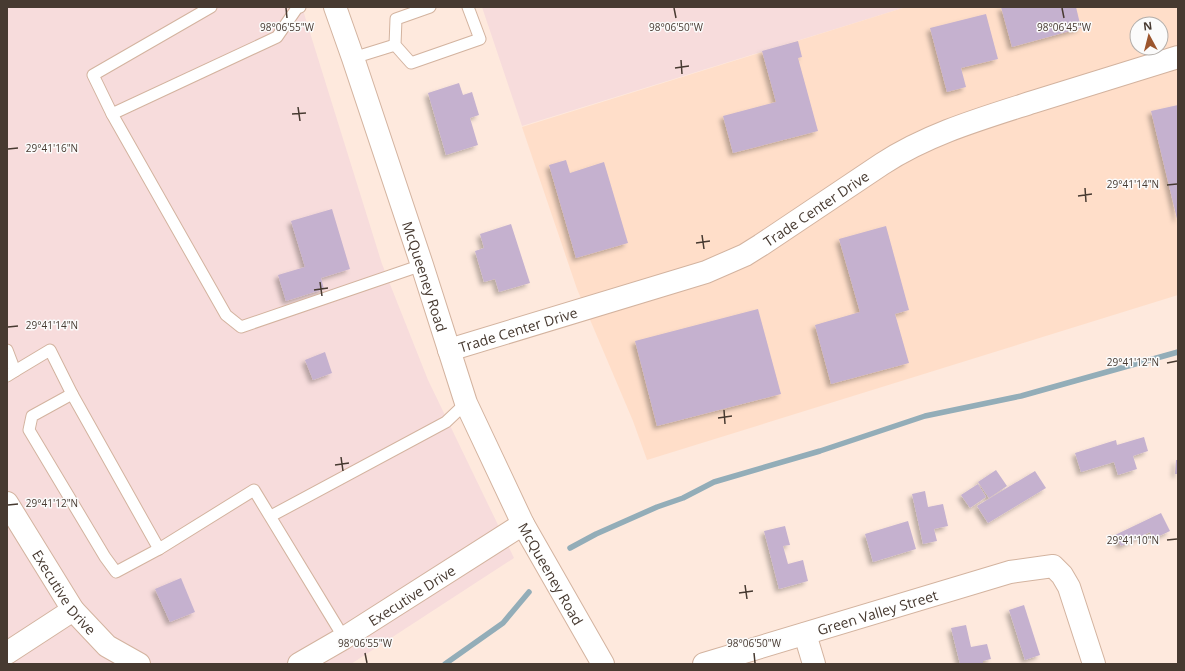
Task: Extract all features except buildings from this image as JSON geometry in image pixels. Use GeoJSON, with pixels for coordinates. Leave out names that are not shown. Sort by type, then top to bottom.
{"type":"FeatureCollection","features":[{"type":"Feature","properties":{"kind":"street","name":"McQueeney Road"},"geometry":{"type":"LineString","coordinates":[[334,7],[353,58],[466,403],[523,524],[603,664]]}},
{"type":"Feature","properties":{"kind":"street","name":"Trade Center Drive"},"geometry":{"type":"LineString","coordinates":[[449,350],[706,272],[761,245],[899,152],[918,143],[962,124],[1178,58]]}},
{"type":"Feature","properties":{"kind":"street","name":"Executive Drive"},"geometry":{"type":"LineString","coordinates":[[7,503],[73,610],[107,646],[139,664]]}},
{"type":"Feature","properties":{"kind":"street","name":"Executive Drive"},"geometry":{"type":"LineString","coordinates":[[299,664],[344,638],[523,524]]}},
{"type":"Feature","properties":{"kind":"street","name":"Green Valley Street"},"geometry":{"type":"LineString","coordinates":[[704,664],[1010,572],[1053,566],[1062,575],[1069,587],[1094,664]]}},
{"type":"Feature","properties":{"kind":"street"},"geometry":{"type":"LineString","coordinates":[[7,653],[73,610]]}},
{"type":"Feature","properties":{"kind":"street"},"geometry":{"type":"LineString","coordinates":[[805,634],[814,664]]}},
{"type":"Feature","properties":{"kind":"lane"},"geometry":{"type":"LineString","coordinates":[[211,7],[93,75],[112,114],[226,315],[241,328],[422,265]]}},
{"type":"Feature","properties":{"kind":"lane"},"geometry":{"type":"LineString","coordinates":[[112,114],[277,37],[297,7]]}},
{"type":"Feature","properties":{"kind":"lane"},"geometry":{"type":"LineString","coordinates":[[430,7],[396,19],[395,45],[411,63],[480,39],[468,7]]}},
{"type":"Feature","properties":{"kind":"lane"},"geometry":{"type":"LineString","coordinates":[[353,58],[395,45]]}},
{"type":"Feature","properties":{"kind":"lane"},"geometry":{"type":"LineString","coordinates":[[7,350],[11,373],[50,350],[72,394],[159,549]]}},
{"type":"Feature","properties":{"kind":"lane"},"geometry":{"type":"LineString","coordinates":[[72,394],[32,416],[29,430],[105,557],[116,572],[159,549],[254,490],[344,638]]}},
{"type":"Feature","properties":{"kind":"lane"},"geometry":{"type":"LineString","coordinates":[[271,516],[446,422],[466,403]]}},
{"type":"Feature","properties":{"kind":"shaded area"},"geometry":{"type":"Polygon","coordinates":[[[7,7],[302,7],[382,264],[428,380],[514,558],[351,664],[7,664],[7,7]]]}},
{"type":"Feature","properties":{"kind":"shaded area"},"geometry":{"type":"Polygon","coordinates":[[[482,7],[906,7],[522,126],[482,7]]]}},
{"type":"Feature","properties":{"kind":"shaded area"},"geometry":{"type":"Polygon","coordinates":[[[906,7],[1178,7],[1178,295],[647,460],[633,421],[577,289],[522,127],[906,7]]]}},
{"type":"Feature","properties":{"kind":"waterway"},"geometry":{"type":"LineString","coordinates":[[570,548],[596,534],[657,507],[683,498],[714,482],[820,451],[925,416],[1021,396],[1178,352]]}},
{"type":"Feature","properties":{"kind":"waterway"},"geometry":{"type":"LineString","coordinates":[[445,664],[503,623],[529,592]]}}]}
